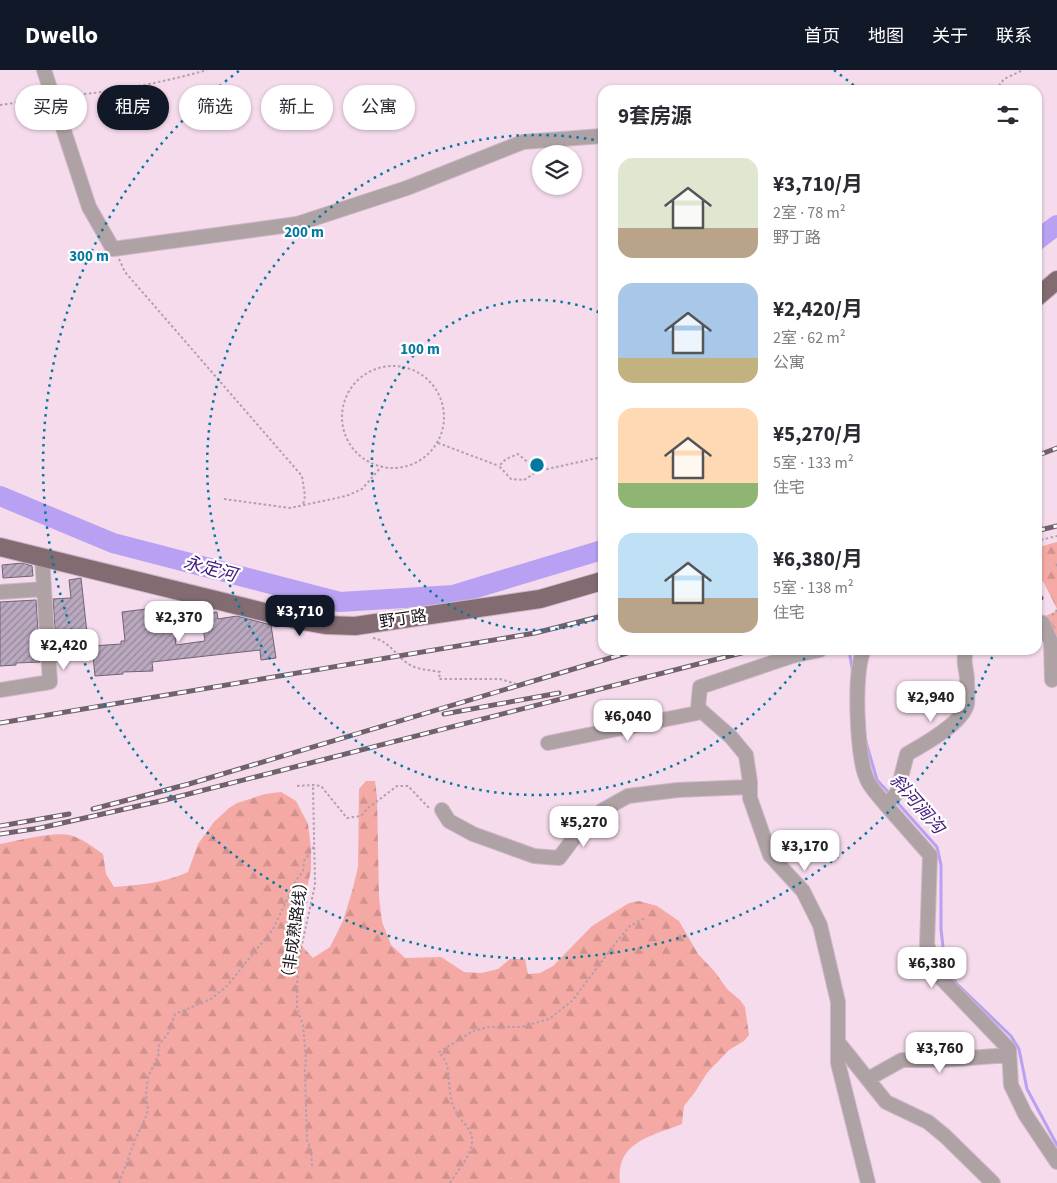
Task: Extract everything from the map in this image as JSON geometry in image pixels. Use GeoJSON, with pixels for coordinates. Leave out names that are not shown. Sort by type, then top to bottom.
{"type":"FeatureCollection","features":[{"type":"Feature","properties":{"kind":"main road"},"geometry":{"type":"LineString","coordinates":[[1042,293],[1057,280]]}},
{"type":"Feature","properties":{"kind":"main road","name":"野丁路"},"geometry":{"type":"LineString","coordinates":[[0,547],[297,620],[325,625],[355,626],[530,600],[598,582]]}},
{"type":"Feature","properties":{"kind":"street"},"geometry":{"type":"LineString","coordinates":[[44,70],[49,85]]}},
{"type":"Feature","properties":{"kind":"street"},"geometry":{"type":"LineString","coordinates":[[65,130],[90,207],[113,248],[297,224],[407,188],[523,142],[598,136]]}},
{"type":"Feature","properties":{"kind":"street"},"geometry":{"type":"LineString","coordinates":[[0,690],[50,682],[42,556]]}},
{"type":"Feature","properties":{"kind":"street"},"geometry":{"type":"LineString","coordinates":[[0,592],[44,589]]}},
{"type":"Feature","properties":{"kind":"street"},"geometry":{"type":"LineString","coordinates":[[1042,623],[1051,642],[1052,680]]}},
{"type":"Feature","properties":{"kind":"street"},"geometry":{"type":"LineString","coordinates":[[797,655],[700,687],[698,708],[731,737],[746,755],[750,798],[770,855],[803,891],[820,925],[838,1002],[838,1063],[868,1183]]}},
{"type":"Feature","properties":{"kind":"street"},"geometry":{"type":"LineString","coordinates":[[861,655],[859,665],[858,721],[862,761],[866,778],[891,800],[930,855],[927,945],[941,978],[1009,1049],[1011,1085],[1024,1114],[1057,1162]]}},
{"type":"Feature","properties":{"kind":"street"},"geometry":{"type":"LineString","coordinates":[[891,800],[907,754],[933,739],[955,722],[967,706],[967,675],[963,660],[964,655]]}},
{"type":"Feature","properties":{"kind":"street"},"geometry":{"type":"LineString","coordinates":[[548,743],[702,712]]}},
{"type":"Feature","properties":{"kind":"street"},"geometry":{"type":"LineString","coordinates":[[445,815],[473,834],[534,856],[559,858],[583,826],[603,810],[628,796],[678,790],[750,787]]}},
{"type":"Feature","properties":{"kind":"street"},"geometry":{"type":"LineString","coordinates":[[838,1042],[886,1102],[928,1122],[993,1183]]}},
{"type":"Feature","properties":{"kind":"street"},"geometry":{"type":"LineString","coordinates":[[868,1079],[902,1060],[942,1060],[1009,1055]]}},
{"type":"Feature","properties":{"kind":"path"},"geometry":{"type":"LineString","coordinates":[[190,70],[192,74]]}},
{"type":"Feature","properties":{"kind":"path"},"geometry":{"type":"LineString","coordinates":[[87,95],[173,80],[208,70]]}},
{"type":"Feature","properties":{"kind":"path"},"geometry":{"type":"LineString","coordinates":[[1000,85],[1004,79],[1023,70]]}},
{"type":"Feature","properties":{"kind":"path"},"geometry":{"type":"LineString","coordinates":[[0,105],[15,104]]}},
{"type":"Feature","properties":{"kind":"path"},"geometry":{"type":"LineString","coordinates":[[113,248],[126,272],[302,476],[305,496],[303,505]]}},
{"type":"Feature","properties":{"kind":"path"},"geometry":{"type":"LineString","coordinates":[[386,366],[402,366],[417,372],[430,382],[440,396],[444,411],[443,428],[437,443],[425,456],[410,465],[392,468],[382,466],[375,465],[360,456],[348,443],[342,427],[342,409],[347,393],[356,380],[370,371],[386,366]]}},
{"type":"Feature","properties":{"kind":"path"},"geometry":{"type":"LineString","coordinates":[[437,443],[499,466],[511,479],[524,480],[538,471],[598,458]]}},
{"type":"Feature","properties":{"kind":"path"},"geometry":{"type":"LineString","coordinates":[[499,466],[506,459],[518,454],[538,471]]}},
{"type":"Feature","properties":{"kind":"path"},"geometry":{"type":"LineString","coordinates":[[224,499],[290,508],[346,496],[362,490],[382,466]]}},
{"type":"Feature","properties":{"kind":"path"},"geometry":{"type":"LineString","coordinates":[[1042,540],[1057,536]]}},
{"type":"Feature","properties":{"kind":"path"},"geometry":{"type":"LineString","coordinates":[[372,638],[379,639],[388,645],[412,666],[440,672],[439,679],[500,679],[520,685]]}},
{"type":"Feature","properties":{"kind":"path","name":"（非成熟路线）"},"geometry":{"type":"LineString","coordinates":[[312,1166],[311,1150],[307,1140],[304,1071],[306,1059],[303,1025],[296,1008],[299,958],[315,885],[313,785]]}},
{"type":"Feature","properties":{"kind":"path"},"geometry":{"type":"LineString","coordinates":[[297,786],[321,786],[347,818],[361,816],[368,808],[397,786],[408,786],[437,818],[445,815]]}},
{"type":"Feature","properties":{"kind":"path","name":"（非成熟路线）"},"geometry":{"type":"LineString","coordinates":[[119,1183],[147,1114],[146,1094],[148,1078],[159,1054],[158,1046],[168,1032],[175,1014],[211,999],[227,986],[273,930],[296,879],[303,871],[304,860],[315,845]]}},
{"type":"Feature","properties":{"kind":"path"},"geometry":{"type":"LineString","coordinates":[[450,1183],[468,1157],[472,1132],[456,1111],[450,1094],[446,1064],[439,1052],[473,1031],[488,1027],[521,1027],[549,1020],[572,1001],[630,926],[645,918]]}},
{"type":"Feature","properties":{"kind":"green space"},"geometry":{"type":"Polygon","coordinates":[[[1057,542],[1057,609],[1042,581],[1042,546],[1057,542]]]}},
{"type":"Feature","properties":{"kind":"green space"},"geometry":{"type":"Polygon","coordinates":[[[1057,611],[1057,646],[1053,629],[1043,617],[1057,611]]]}},
{"type":"Feature","properties":{"kind":"green space"},"geometry":{"type":"Polygon","coordinates":[[[366,781],[375,781],[377,797],[379,897],[382,922],[391,945],[405,958],[441,957],[464,972],[482,973],[498,969],[510,959],[525,959],[528,974],[540,973],[553,966],[592,926],[629,903],[639,901],[657,906],[679,921],[698,954],[715,972],[727,989],[745,1007],[749,1035],[744,1041],[729,1050],[707,1073],[684,1106],[682,1124],[648,1137],[630,1149],[620,1169],[620,1183],[0,1183],[0,844],[48,835],[66,834],[85,842],[103,854],[106,874],[114,887],[152,883],[188,872],[198,844],[214,822],[229,808],[237,803],[265,794],[281,792],[296,801],[308,824],[311,870],[303,906],[299,943],[313,958],[330,947],[343,921],[353,888],[358,867],[359,789],[366,781]]]}},
{"type":"Feature","properties":{"kind":"building"},"geometry":{"type":"Polygon","coordinates":[[[23,563],[32,566],[33,576],[3,578],[2,565],[23,563]]]}},
{"type":"Feature","properties":{"kind":"building"},"geometry":{"type":"Polygon","coordinates":[[[81,578],[88,642],[72,643],[72,660],[57,661],[53,599],[71,598],[69,580],[81,578]]]}},
{"type":"Feature","properties":{"kind":"building"},"geometry":{"type":"Polygon","coordinates":[[[36,600],[40,662],[0,666],[0,602],[36,600]]]}},
{"type":"Feature","properties":{"kind":"building"},"geometry":{"type":"Polygon","coordinates":[[[146,609],[148,622],[173,619],[176,645],[205,641],[201,614],[217,612],[218,619],[237,616],[271,625],[276,658],[261,660],[260,650],[152,662],[153,671],[123,672],[123,674],[95,676],[92,646],[121,644],[121,641],[125,641],[122,612],[146,609]]]}},
{"type":"Feature","properties":{"kind":"waterway","name":"永定河"},"geometry":{"type":"LineString","coordinates":[[1042,236],[1057,225]]}},
{"type":"Feature","properties":{"kind":"waterway","name":"永定河"},"geometry":{"type":"LineString","coordinates":[[0,496],[113,543],[340,602],[453,595],[598,551]]}},
{"type":"Feature","properties":{"kind":"waterway","name":"斜河涧沟"},"geometry":{"type":"LineString","coordinates":[[850,656],[853,674]]}},
{"type":"Feature","properties":{"kind":"waterway","name":"斜河涧沟"},"geometry":{"type":"LineString","coordinates":[[866,742],[877,780],[890,794]]}},
{"type":"Feature","properties":{"kind":"waterway","name":"斜河涧沟"},"geometry":{"type":"LineString","coordinates":[[896,801],[937,847],[941,865],[941,929],[944,956],[956,983],[1011,1036],[1019,1049],[1027,1089],[1057,1145]]}},
{"type":"Feature","properties":{"kind":"railway"},"geometry":{"type":"LineString","coordinates":[[1042,454],[1057,448]]}},
{"type":"Feature","properties":{"kind":"railway"},"geometry":{"type":"LineString","coordinates":[[1042,530],[1057,526]]}},
{"type":"Feature","properties":{"kind":"railway"},"geometry":{"type":"LineString","coordinates":[[0,723],[535,633],[598,617]]}},
{"type":"Feature","properties":{"kind":"railway"},"geometry":{"type":"LineString","coordinates":[[93,809],[189,784],[620,655]]}},
{"type":"Feature","properties":{"kind":"railway"},"geometry":{"type":"LineString","coordinates":[[0,834],[40,828],[165,800],[733,655]]}},
{"type":"Feature","properties":{"kind":"railway"},"geometry":{"type":"LineString","coordinates":[[444,714],[559,693]]}},
{"type":"Feature","properties":{"kind":"railway"},"geometry":{"type":"LineString","coordinates":[[0,826],[69,814]]}}]}
